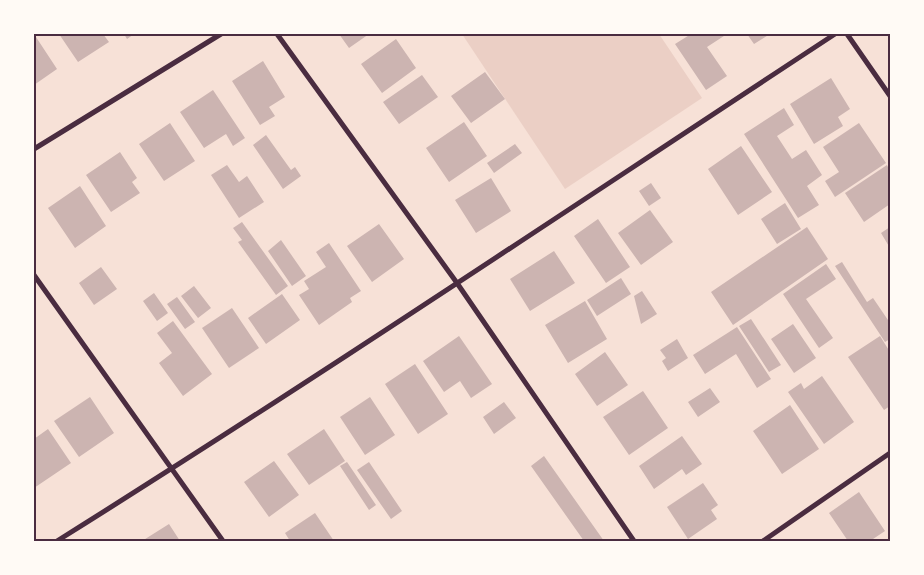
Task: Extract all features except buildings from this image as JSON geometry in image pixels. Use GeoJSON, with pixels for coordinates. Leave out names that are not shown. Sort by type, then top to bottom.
{"type":"FeatureCollection","features":[{"type":"Feature","properties":{"kind":"street"},"geometry":{"type":"LineString","coordinates":[[34,149],[221,34]]}},
{"type":"Feature","properties":{"kind":"street"},"geometry":{"type":"LineString","coordinates":[[277,34],[457,283],[634,541]]}},
{"type":"Feature","properties":{"kind":"street"},"geometry":{"type":"LineString","coordinates":[[57,541],[172,469],[835,34]]}},
{"type":"Feature","properties":{"kind":"street"},"geometry":{"type":"LineString","coordinates":[[847,34],[890,96]]}},
{"type":"Feature","properties":{"kind":"street"},"geometry":{"type":"LineString","coordinates":[[34,275],[223,541]]}},
{"type":"Feature","properties":{"kind":"street"},"geometry":{"type":"LineString","coordinates":[[763,541],[890,453]]}},
{"type":"Feature","properties":{"kind":"shaded area"},"geometry":{"type":"Polygon","coordinates":[[[462,34],[659,34],[702,98],[565,189],[462,34]]]}}]}
